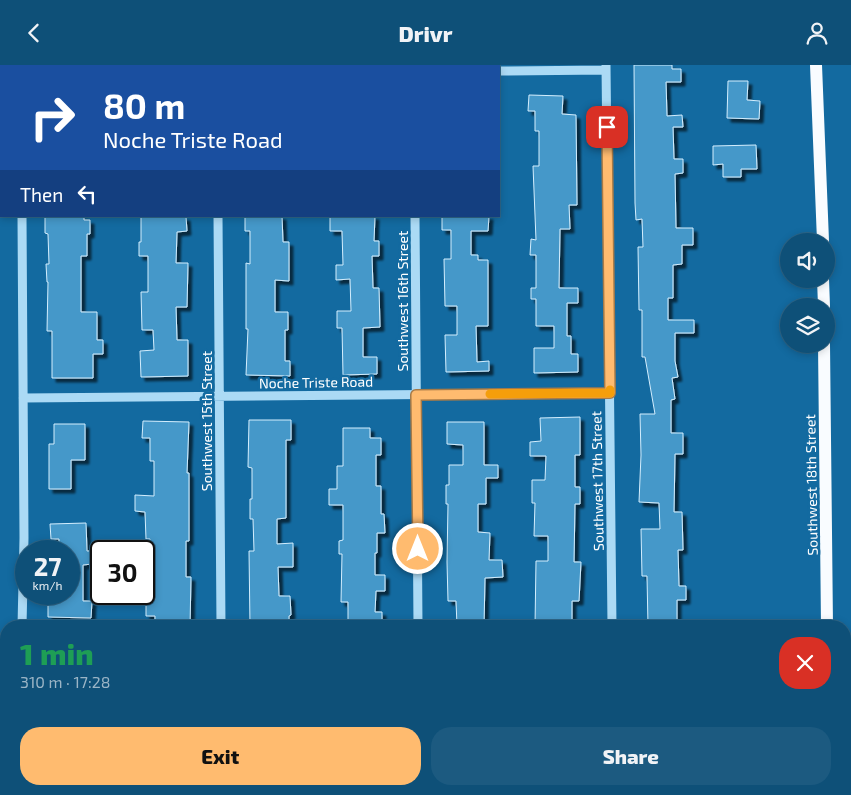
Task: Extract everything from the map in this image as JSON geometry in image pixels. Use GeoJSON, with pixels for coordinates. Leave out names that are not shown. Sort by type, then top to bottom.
{"type":"FeatureCollection","features":[{"type":"Feature","properties":{"kind":"main road"},"geometry":{"type":"LineString","coordinates":[[812,65],[816,100]]}},
{"type":"Feature","properties":{"kind":"main road"},"geometry":{"type":"LineString","coordinates":[[816,65],[823,233]]}},
{"type":"Feature","properties":{"kind":"main road","name":"Southwest 18th Street"},"geometry":{"type":"LineString","coordinates":[[824,353],[827,620]]}},
{"type":"Feature","properties":{"kind":"street"},"geometry":{"type":"LineString","coordinates":[[500,71],[606,68]]}},
{"type":"Feature","properties":{"kind":"street","name":"Southwest 17th Street"},"geometry":{"type":"LineString","coordinates":[[606,68],[612,620]]}},
{"type":"Feature","properties":{"kind":"street"},"geometry":{"type":"LineString","coordinates":[[22,217],[22,620]]}},
{"type":"Feature","properties":{"kind":"street","name":"Southwest 15th Street"},"geometry":{"type":"LineString","coordinates":[[218,217],[221,620]]}},
{"type":"Feature","properties":{"kind":"street","name":"Southwest 16th Street"},"geometry":{"type":"LineString","coordinates":[[415,217],[418,620]]}},
{"type":"Feature","properties":{"kind":"street","name":"Noche Triste Road"},"geometry":{"type":"LineString","coordinates":[[23,399],[610,393]]}},
{"type":"Feature","properties":{"kind":"building"},"geometry":{"type":"Polygon","coordinates":[[[634,65],[672,65],[672,69],[681,69],[681,82],[666,82],[667,116],[682,115],[683,127],[673,127],[674,159],[683,159],[683,173],[675,174],[676,228],[693,228],[693,245],[682,245],[682,264],[673,265],[673,298],[668,298],[668,320],[694,320],[694,333],[675,333],[675,361],[678,377],[672,378],[675,399],[671,400],[671,433],[683,433],[683,454],[675,454],[674,512],[682,512],[683,550],[678,550],[679,586],[686,586],[686,600],[677,600],[677,620],[648,620],[647,576],[642,576],[641,529],[660,529],[659,503],[639,502],[640,414],[655,414],[645,357],[642,357],[642,310],[639,310],[638,247],[643,247],[642,219],[636,220],[634,65]]]}},
{"type":"Feature","properties":{"kind":"building"},"geometry":{"type":"Polygon","coordinates":[[[728,81],[748,81],[747,100],[760,101],[759,119],[727,118],[728,81]]]}},
{"type":"Feature","properties":{"kind":"building"},"geometry":{"type":"Polygon","coordinates":[[[529,95],[563,96],[562,114],[576,115],[577,205],[569,205],[570,229],[560,229],[559,288],[578,288],[578,303],[567,303],[567,336],[571,336],[571,354],[578,354],[578,372],[534,373],[534,348],[554,348],[554,326],[536,326],[536,299],[531,299],[531,288],[536,288],[536,255],[530,255],[531,239],[536,240],[533,166],[539,166],[539,131],[535,131],[535,111],[528,111],[529,95]]]}},
{"type":"Feature","properties":{"kind":"building"},"geometry":{"type":"Polygon","coordinates":[[[756,145],[757,169],[741,169],[741,177],[723,177],[723,164],[713,165],[713,146],[756,145]]]}},
{"type":"Feature","properties":{"kind":"building"},"geometry":{"type":"Polygon","coordinates":[[[45,217],[84,217],[84,220],[90,220],[90,234],[87,234],[87,256],[81,256],[81,312],[97,312],[97,340],[103,340],[103,354],[93,354],[93,378],[52,378],[52,331],[47,331],[48,282],[46,264],[49,264],[48,234],[45,233],[45,217]]]}},
{"type":"Feature","properties":{"kind":"building"},"geometry":{"type":"Polygon","coordinates":[[[141,217],[186,217],[187,231],[177,232],[176,263],[188,263],[187,307],[176,307],[177,340],[188,340],[188,376],[141,377],[140,351],[154,350],[153,330],[142,330],[141,292],[148,292],[148,256],[139,256],[139,242],[141,242],[141,217]]]}},
{"type":"Feature","properties":{"kind":"building"},"geometry":{"type":"Polygon","coordinates":[[[245,217],[282,217],[283,242],[289,242],[289,281],[275,280],[275,312],[288,312],[288,330],[285,330],[285,361],[290,361],[290,376],[246,375],[248,329],[246,329],[246,263],[250,264],[250,231],[245,231],[245,217]]]}},
{"type":"Feature","properties":{"kind":"building"},"geometry":{"type":"Polygon","coordinates":[[[330,217],[375,217],[374,241],[379,241],[379,256],[372,256],[373,288],[379,288],[380,327],[363,328],[363,357],[377,357],[377,374],[343,375],[342,328],[337,328],[337,311],[351,311],[350,279],[336,280],[336,265],[343,265],[342,231],[330,231],[330,217]]]}},
{"type":"Feature","properties":{"kind":"building"},"geometry":{"type":"Polygon","coordinates":[[[442,217],[489,217],[488,231],[471,231],[471,255],[478,255],[478,260],[488,260],[488,326],[476,326],[477,362],[489,361],[489,371],[446,372],[445,335],[457,335],[457,306],[445,306],[444,259],[451,259],[451,230],[442,230],[442,217]]]}},
{"type":"Feature","properties":{"kind":"building"},"geometry":{"type":"Polygon","coordinates":[[[580,417],[580,455],[575,455],[575,487],[580,487],[580,504],[575,504],[574,562],[581,562],[579,601],[572,601],[572,620],[535,620],[536,561],[548,561],[548,536],[534,536],[535,503],[532,503],[532,480],[545,480],[546,456],[530,456],[530,442],[541,441],[540,418],[580,417]]]}},
{"type":"Feature","properties":{"kind":"building"},"geometry":{"type":"Polygon","coordinates":[[[249,420],[291,420],[291,440],[286,440],[286,518],[277,519],[277,544],[293,543],[293,567],[278,567],[279,596],[290,596],[291,615],[289,620],[250,620],[249,551],[254,551],[253,519],[250,519],[252,468],[248,467],[249,420]]]}},
{"type":"Feature","properties":{"kind":"building"},"geometry":{"type":"Polygon","coordinates":[[[143,421],[189,422],[187,473],[189,473],[189,541],[186,541],[186,577],[191,577],[190,620],[155,620],[155,616],[146,616],[146,605],[155,605],[155,540],[146,539],[145,512],[135,511],[135,495],[154,496],[154,461],[150,461],[150,438],[142,438],[143,421]]]}},
{"type":"Feature","properties":{"kind":"building"},"geometry":{"type":"Polygon","coordinates":[[[447,422],[484,422],[484,465],[498,465],[498,478],[486,478],[486,504],[478,504],[478,532],[490,533],[489,560],[502,560],[503,577],[485,578],[484,620],[457,620],[456,601],[448,601],[448,504],[446,504],[446,485],[449,485],[449,465],[463,465],[463,445],[447,444],[447,422]]]}},
{"type":"Feature","properties":{"kind":"building"},"geometry":{"type":"Polygon","coordinates":[[[54,424],[85,424],[85,460],[71,460],[71,489],[49,489],[49,444],[54,444],[54,424]]]}},
{"type":"Feature","properties":{"kind":"building"},"geometry":{"type":"Polygon","coordinates":[[[343,428],[370,428],[370,438],[381,438],[381,455],[376,455],[376,486],[381,486],[381,514],[384,514],[385,533],[377,533],[375,575],[385,575],[385,591],[376,591],[375,612],[382,612],[382,620],[348,620],[348,602],[341,602],[342,554],[339,554],[339,541],[343,540],[343,505],[329,505],[329,489],[337,489],[337,466],[343,466],[343,428]]]}},
{"type":"Feature","properties":{"kind":"building"},"geometry":{"type":"Polygon","coordinates":[[[86,523],[87,551],[90,551],[90,564],[83,565],[83,601],[90,601],[90,605],[92,605],[91,618],[48,617],[48,605],[80,605],[80,540],[51,539],[50,524],[86,523]]]}},
{"type":"Feature","properties":{"kind":"slow traffic"},"geometry":{"type":"LineString","coordinates":[[490,394],[610,393],[610,390]]}},
{"type":"Feature","properties":{"kind":"route"},"geometry":{"type":"LineString","coordinates":[[418,549],[416,395],[610,393],[607,127]]}}]}
